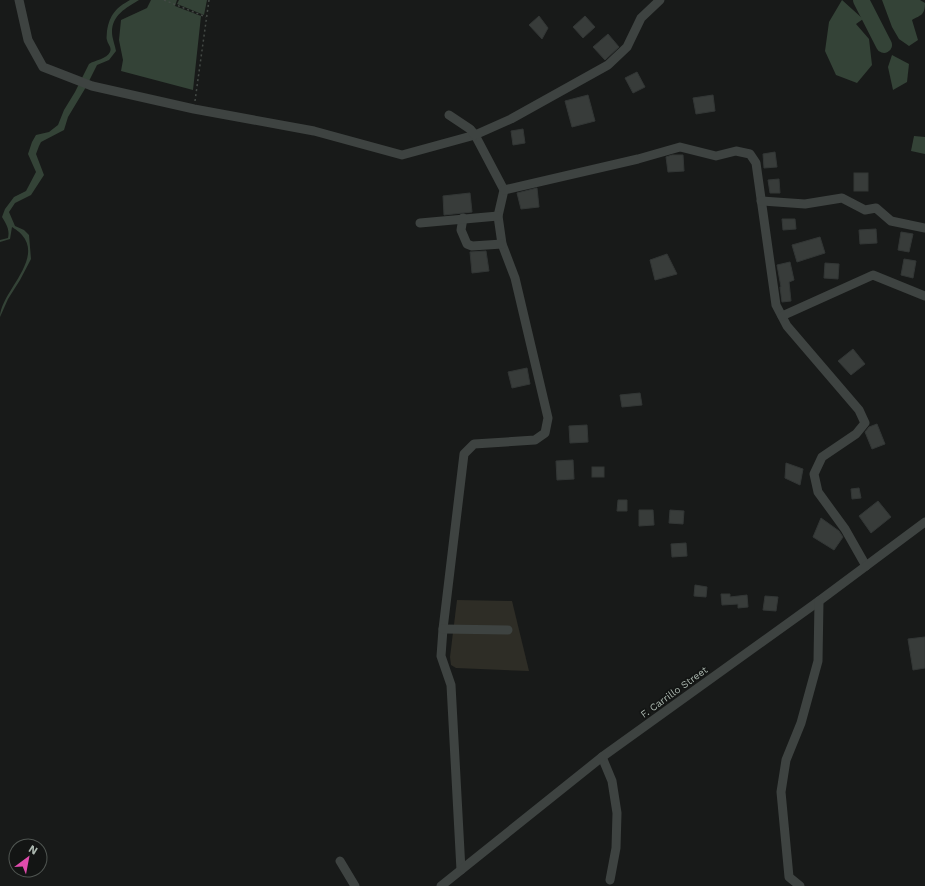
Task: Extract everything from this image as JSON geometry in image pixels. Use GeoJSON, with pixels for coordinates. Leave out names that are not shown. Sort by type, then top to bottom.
{"type":"FeatureCollection","features":[{"type":"Feature","properties":{"kind":"street"},"geometry":{"type":"LineString","coordinates":[[19,0],[28,40],[43,67],[92,86],[194,109],[314,131],[402,155],[475,135],[511,119],[608,65],[627,47],[641,18],[660,0]]}},
{"type":"Feature","properties":{"kind":"street"},"geometry":{"type":"LineString","coordinates":[[449,115],[470,129],[475,135],[504,190],[498,216],[502,244],[515,278],[548,418],[545,433],[535,440],[474,444],[464,454],[441,656],[451,686],[460,870]]}},
{"type":"Feature","properties":{"kind":"street"},"geometry":{"type":"LineString","coordinates":[[504,190],[638,159],[680,147],[716,156],[736,151],[750,154],[756,163],[776,305],[787,326],[858,410],[864,423],[856,434],[822,458],[814,474],[818,492],[845,529],[866,566]]}},
{"type":"Feature","properties":{"kind":"street"},"geometry":{"type":"LineString","coordinates":[[761,201],[805,204],[842,198],[865,210],[876,208],[891,221],[925,228]]}},
{"type":"Feature","properties":{"kind":"street"},"geometry":{"type":"LineString","coordinates":[[420,223],[498,216]]}},
{"type":"Feature","properties":{"kind":"street"},"geometry":{"type":"LineString","coordinates":[[463,218],[461,230],[467,244],[472,246],[502,244]]}},
{"type":"Feature","properties":{"kind":"street"},"geometry":{"type":"LineString","coordinates":[[782,316],[872,275],[925,296]]}},
{"type":"Feature","properties":{"kind":"street","name":"F. Carrillo Street"},"geometry":{"type":"LineString","coordinates":[[441,886],[602,757],[819,602],[925,522]]}},
{"type":"Feature","properties":{"kind":"street"},"geometry":{"type":"LineString","coordinates":[[800,886],[789,877],[781,792],[786,760],[801,723],[818,661],[819,602]]}},
{"type":"Feature","properties":{"kind":"street"},"geometry":{"type":"LineString","coordinates":[[443,629],[508,630]]}},
{"type":"Feature","properties":{"kind":"street"},"geometry":{"type":"LineString","coordinates":[[602,757],[612,781],[617,813],[616,848],[610,880]]}},
{"type":"Feature","properties":{"kind":"street"},"geometry":{"type":"LineString","coordinates":[[340,861],[355,886]]}},
{"type":"Feature","properties":{"kind":"path"},"geometry":{"type":"LineString","coordinates":[[164,0],[206,18]]}},
{"type":"Feature","properties":{"kind":"path"},"geometry":{"type":"LineString","coordinates":[[194,109],[209,0]]}},
{"type":"Feature","properties":{"kind":"shaded area"},"geometry":{"type":"Polygon","coordinates":[[[130,0],[139,0],[129,6],[114,21],[112,34],[116,51],[109,60],[97,65],[68,117],[64,130],[41,142],[36,154],[44,175],[31,195],[15,203],[9,212],[15,226],[24,230],[29,235],[31,259],[8,299],[0,317],[2,308],[25,266],[28,255],[27,245],[22,235],[12,227],[10,239],[0,242],[0,240],[8,238],[8,229],[2,217],[5,209],[14,197],[26,191],[36,172],[28,154],[32,142],[36,135],[49,132],[58,125],[64,110],[89,64],[104,58],[110,52],[111,49],[107,42],[107,31],[110,20],[117,9],[130,0]]]}},
{"type":"Feature","properties":{"kind":"shaded area"},"geometry":{"type":"Polygon","coordinates":[[[151,0],[177,0],[175,6],[201,16],[193,90],[121,71],[123,60],[119,40],[121,20],[147,8],[151,0]]]}},
{"type":"Feature","properties":{"kind":"shaded area"},"geometry":{"type":"Polygon","coordinates":[[[179,0],[207,0],[204,15],[177,4],[179,0]]]}},
{"type":"Feature","properties":{"kind":"shaded area"},"geometry":{"type":"Polygon","coordinates":[[[842,0],[863,19],[856,24],[869,39],[872,65],[857,83],[836,75],[825,51],[829,22],[842,0]]]}},
{"type":"Feature","properties":{"kind":"shaded area"},"geometry":{"type":"Polygon","coordinates":[[[882,0],[920,0],[925,3],[925,7],[920,16],[912,20],[918,40],[909,46],[899,39],[892,27],[882,0]]]}},
{"type":"Feature","properties":{"kind":"shaded area"},"geometry":{"type":"Polygon","coordinates":[[[892,55],[909,64],[907,82],[893,90],[888,67],[892,55]]]}},
{"type":"Feature","properties":{"kind":"shaded area"},"geometry":{"type":"Polygon","coordinates":[[[914,136],[925,137],[925,154],[911,151],[914,136]]]}},
{"type":"Feature","properties":{"kind":"shaded area"},"geometry":{"type":"Polygon","coordinates":[[[457,600],[512,601],[529,671],[456,668],[451,665],[450,657],[457,600]]]}},
{"type":"Feature","properties":{"kind":"building"},"geometry":{"type":"Polygon","coordinates":[[[539,16],[548,28],[542,39],[529,25],[539,16]]]}},
{"type":"Feature","properties":{"kind":"building"},"geometry":{"type":"Polygon","coordinates":[[[585,16],[595,27],[583,38],[573,27],[585,16]]]}},
{"type":"Feature","properties":{"kind":"building"},"geometry":{"type":"Polygon","coordinates":[[[608,34],[619,47],[605,60],[593,47],[608,34]]]}},
{"type":"Feature","properties":{"kind":"building"},"geometry":{"type":"Polygon","coordinates":[[[637,72],[645,87],[633,93],[625,78],[637,72]]]}},
{"type":"Feature","properties":{"kind":"building"},"geometry":{"type":"Polygon","coordinates":[[[588,95],[595,121],[572,127],[565,101],[588,95]]]}},
{"type":"Feature","properties":{"kind":"building"},"geometry":{"type":"Polygon","coordinates":[[[713,95],[715,111],[696,114],[693,98],[713,95]]]}},
{"type":"Feature","properties":{"kind":"building"},"geometry":{"type":"Polygon","coordinates":[[[523,129],[525,143],[513,145],[511,131],[523,129]]]}},
{"type":"Feature","properties":{"kind":"building"},"geometry":{"type":"Polygon","coordinates":[[[775,152],[777,167],[764,168],[763,154],[775,152]]]}},
{"type":"Feature","properties":{"kind":"building"},"geometry":{"type":"Polygon","coordinates":[[[672,155],[683,155],[684,171],[668,172],[666,157],[672,155]]]}},
{"type":"Feature","properties":{"kind":"building"},"geometry":{"type":"Polygon","coordinates":[[[854,173],[868,173],[868,191],[854,191],[854,173]]]}},
{"type":"Feature","properties":{"kind":"building"},"geometry":{"type":"Polygon","coordinates":[[[779,179],[780,193],[770,193],[768,180],[779,179]]]}},
{"type":"Feature","properties":{"kind":"building"},"geometry":{"type":"Polygon","coordinates":[[[537,188],[539,207],[521,209],[517,193],[537,188]]]}},
{"type":"Feature","properties":{"kind":"building"},"geometry":{"type":"Polygon","coordinates":[[[470,193],[472,212],[444,215],[443,196],[470,193]]]}},
{"type":"Feature","properties":{"kind":"building"},"geometry":{"type":"Polygon","coordinates":[[[782,219],[795,219],[796,229],[783,230],[782,219]]]}},
{"type":"Feature","properties":{"kind":"building"},"geometry":{"type":"Polygon","coordinates":[[[876,229],[877,243],[860,244],[859,230],[876,229]]]}},
{"type":"Feature","properties":{"kind":"building"},"geometry":{"type":"Polygon","coordinates":[[[901,232],[913,234],[909,252],[898,250],[901,232]]]}},
{"type":"Feature","properties":{"kind":"building"},"geometry":{"type":"Polygon","coordinates":[[[820,237],[825,253],[797,262],[792,245],[820,237]]]}},
{"type":"Feature","properties":{"kind":"building"},"geometry":{"type":"Polygon","coordinates":[[[486,251],[489,271],[472,273],[470,252],[486,251]]]}},
{"type":"Feature","properties":{"kind":"building"},"geometry":{"type":"Polygon","coordinates":[[[667,254],[677,274],[655,280],[650,260],[667,254]]]}},
{"type":"Feature","properties":{"kind":"building"},"geometry":{"type":"Polygon","coordinates":[[[904,259],[916,261],[913,278],[901,275],[904,259]]]}},
{"type":"Feature","properties":{"kind":"building"},"geometry":{"type":"Polygon","coordinates":[[[790,262],[794,280],[789,282],[791,301],[782,302],[777,265],[790,262]]]}},
{"type":"Feature","properties":{"kind":"building"},"geometry":{"type":"Polygon","coordinates":[[[825,263],[839,264],[838,279],[824,278],[825,263]]]}},
{"type":"Feature","properties":{"kind":"building"},"geometry":{"type":"Polygon","coordinates":[[[853,349],[865,364],[851,375],[838,361],[853,349]]]}},
{"type":"Feature","properties":{"kind":"building"},"geometry":{"type":"Polygon","coordinates":[[[527,368],[530,384],[512,388],[508,372],[527,368]]]}},
{"type":"Feature","properties":{"kind":"building"},"geometry":{"type":"Polygon","coordinates":[[[640,393],[642,405],[622,407],[620,395],[640,393]]]}},
{"type":"Feature","properties":{"kind":"building"},"geometry":{"type":"Polygon","coordinates":[[[877,424],[885,444],[872,449],[865,432],[869,427],[877,424]]]}},
{"type":"Feature","properties":{"kind":"building"},"geometry":{"type":"Polygon","coordinates":[[[587,425],[588,442],[570,443],[569,426],[587,425]]]}},
{"type":"Feature","properties":{"kind":"building"},"geometry":{"type":"Polygon","coordinates":[[[573,460],[574,479],[557,480],[556,461],[573,460]]]}},
{"type":"Feature","properties":{"kind":"building"},"geometry":{"type":"Polygon","coordinates":[[[786,463],[803,469],[800,485],[785,478],[786,463]]]}},
{"type":"Feature","properties":{"kind":"building"},"geometry":{"type":"Polygon","coordinates":[[[592,467],[604,467],[604,477],[592,477],[592,467]]]}},
{"type":"Feature","properties":{"kind":"building"},"geometry":{"type":"Polygon","coordinates":[[[859,488],[861,498],[852,499],[851,489],[859,488]]]}},
{"type":"Feature","properties":{"kind":"building"},"geometry":{"type":"Polygon","coordinates":[[[618,500],[627,500],[627,511],[617,511],[618,500]]]}},
{"type":"Feature","properties":{"kind":"building"},"geometry":{"type":"Polygon","coordinates":[[[878,501],[891,517],[871,533],[859,516],[878,501]]]}},
{"type":"Feature","properties":{"kind":"building"},"geometry":{"type":"Polygon","coordinates":[[[639,510],[653,510],[654,525],[639,526],[639,510]]]}},
{"type":"Feature","properties":{"kind":"building"},"geometry":{"type":"Polygon","coordinates":[[[670,510],[684,511],[683,524],[669,523],[670,510]]]}},
{"type":"Feature","properties":{"kind":"building"},"geometry":{"type":"Polygon","coordinates":[[[821,518],[839,531],[843,537],[834,550],[813,537],[821,518]]]}},
{"type":"Feature","properties":{"kind":"building"},"geometry":{"type":"Polygon","coordinates":[[[686,543],[687,556],[672,557],[671,544],[686,543]]]}},
{"type":"Feature","properties":{"kind":"building"},"geometry":{"type":"Polygon","coordinates":[[[695,585],[707,587],[706,597],[694,596],[695,585]]]}},
{"type":"Feature","properties":{"kind":"building"},"geometry":{"type":"Polygon","coordinates":[[[721,594],[730,594],[730,597],[747,595],[748,607],[738,608],[738,604],[722,605],[721,594]]]}},
{"type":"Feature","properties":{"kind":"building"},"geometry":{"type":"Polygon","coordinates":[[[765,596],[778,597],[776,611],[763,610],[765,596]]]}},
{"type":"Feature","properties":{"kind":"building"},"geometry":{"type":"Polygon","coordinates":[[[925,637],[925,668],[913,670],[908,639],[925,637]]]}},
{"type":"Feature","properties":{"kind":"waterway"},"geometry":{"type":"LineString","coordinates":[[861,0],[884,45]]}}]}
